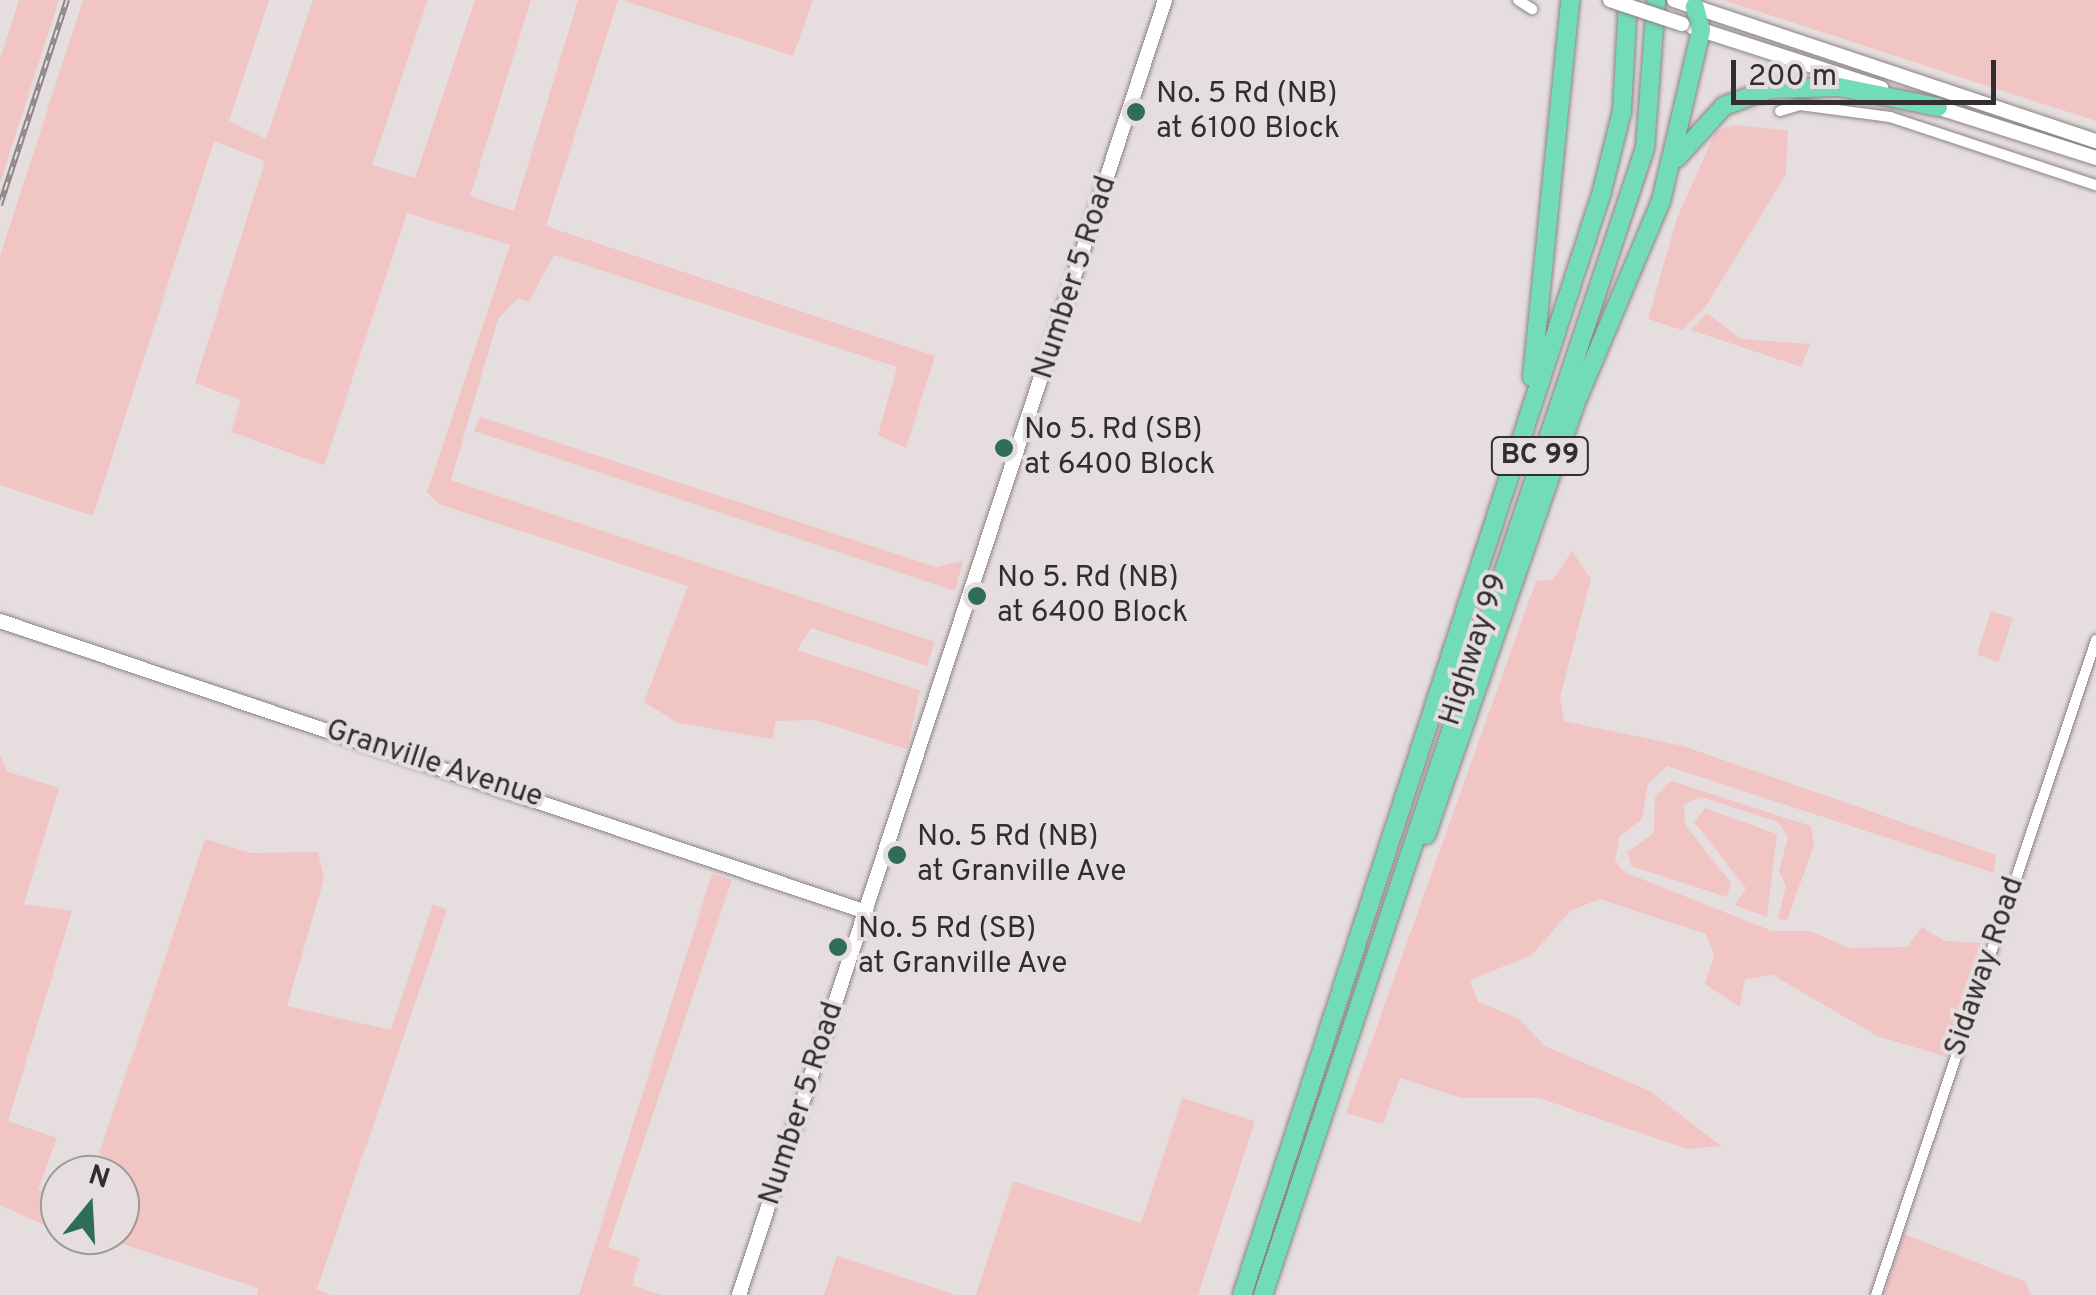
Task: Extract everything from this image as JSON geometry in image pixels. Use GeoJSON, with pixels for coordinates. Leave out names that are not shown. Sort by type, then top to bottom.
{"type":"FeatureCollection","features":[{"type":"Feature","properties":{"kind":"highway"},"geometry":{"type":"LineString","coordinates":[[1556,0],[1565,24]]}},
{"type":"Feature","properties":{"kind":"highway"},"geometry":{"type":"LineString","coordinates":[[1529,418],[1570,0]]}},
{"type":"Feature","properties":{"kind":"highway","name":"Highway 99"},"geometry":{"type":"LineString","coordinates":[[1242,1295],[1529,418],[1622,111],[1628,0]]}},
{"type":"Feature","properties":{"kind":"highway","name":"Highway 99"},"geometry":{"type":"LineString","coordinates":[[1263,1295],[1645,148],[1656,0]]}},
{"type":"Feature","properties":{"kind":"highway"},"geometry":{"type":"LineString","coordinates":[[1392,908],[1478,701],[1574,406],[1671,166],[1701,30],[1683,3]]}},
{"type":"Feature","properties":{"kind":"highway"},"geometry":{"type":"LineString","coordinates":[[1671,166],[1724,106],[1770,89],[1839,87],[1938,107]]}},
{"type":"Feature","properties":{"kind":"main road","name":"Number 5 Road"},"geometry":{"type":"LineString","coordinates":[[739,1295],[1166,0]]}},
{"type":"Feature","properties":{"kind":"main road"},"geometry":{"type":"LineString","coordinates":[[1610,0],[2096,158]]}},
{"type":"Feature","properties":{"kind":"main road"},"geometry":{"type":"LineString","coordinates":[[1683,3],[2096,141]]}},
{"type":"Feature","properties":{"kind":"main road","name":"Granville Avenue"},"geometry":{"type":"LineString","coordinates":[[0,621],[866,912]]}},
{"type":"Feature","properties":{"kind":"street"},"geometry":{"type":"LineString","coordinates":[[1518,0],[1532,10]]}},
{"type":"Feature","properties":{"kind":"street"},"geometry":{"type":"LineString","coordinates":[[1780,111],[1872,113],[2096,185]]}},
{"type":"Feature","properties":{"kind":"street","name":"Sidaway Road"},"geometry":{"type":"LineString","coordinates":[[1876,1295],[2096,640]]}},
{"type":"Feature","properties":{"kind":"shaded area"},"geometry":{"type":"Polygon","coordinates":[[[19,0],[59,0],[0,183],[0,60],[19,0]]]}},
{"type":"Feature","properties":{"kind":"shaded area"},"geometry":{"type":"Polygon","coordinates":[[[83,0],[269,0],[229,121],[266,139],[313,0],[428,0],[372,165],[415,178],[475,0],[531,0],[470,196],[514,211],[578,0],[618,0],[546,226],[935,356],[906,448],[878,435],[897,367],[554,255],[529,302],[518,298],[498,319],[451,480],[935,642],[927,666],[811,628],[797,650],[920,690],[907,749],[815,720],[776,721],[772,739],[678,723],[644,702],[688,586],[439,504],[427,492],[510,245],[407,213],[324,465],[231,432],[241,400],[195,383],[265,161],[214,141],[93,516],[0,485],[0,256],[83,0]]]}},
{"type":"Feature","properties":{"kind":"shaded area"},"geometry":{"type":"Polygon","coordinates":[[[622,0],[813,0],[793,56],[622,0]]]}},
{"type":"Feature","properties":{"kind":"shaded area"},"geometry":{"type":"Polygon","coordinates":[[[1723,0],[2096,0],[2096,121],[1723,0]]]}},
{"type":"Feature","properties":{"kind":"shaded area"},"geometry":{"type":"Polygon","coordinates":[[[1734,125],[1788,131],[1786,174],[1706,306],[1682,330],[1648,319],[1677,218],[1716,131],[1734,125]]]}},
{"type":"Feature","properties":{"kind":"shaded area"},"geometry":{"type":"Polygon","coordinates":[[[1707,313],[1741,339],[1810,344],[1801,367],[1691,330],[1707,313]]]}},
{"type":"Feature","properties":{"kind":"shaded area"},"geometry":{"type":"Polygon","coordinates":[[[480,417],[936,567],[963,561],[955,591],[474,431],[480,417]]]}},
{"type":"Feature","properties":{"kind":"shaded area"},"geometry":{"type":"Polygon","coordinates":[[[1572,551],[1591,579],[1560,697],[1564,721],[1683,746],[1996,855],[1994,873],[1667,766],[1648,784],[1642,819],[1620,836],[1615,860],[1624,872],[1772,931],[1810,931],[1849,948],[1907,947],[1922,927],[1944,941],[1981,943],[1947,1057],[1877,1036],[1773,975],[1745,979],[1740,1007],[1705,984],[1714,956],[1706,934],[1600,899],[1570,911],[1532,955],[1470,980],[1478,1002],[1518,1018],[1545,1046],[1650,1091],[1721,1146],[1687,1149],[1539,1098],[1462,1098],[1400,1078],[1383,1124],[1346,1113],[1536,581],[1553,580],[1572,551]]]}},
{"type":"Feature","properties":{"kind":"shaded area"},"geometry":{"type":"Polygon","coordinates":[[[1991,611],[2013,618],[1999,662],[1977,655],[1991,611]]]}},
{"type":"Feature","properties":{"kind":"shaded area"},"geometry":{"type":"Polygon","coordinates":[[[0,756],[8,772],[59,788],[24,904],[72,911],[8,1121],[57,1138],[51,1155],[40,1155],[40,1223],[0,1205],[0,756]]]}},
{"type":"Feature","properties":{"kind":"shaded area"},"geometry":{"type":"Polygon","coordinates":[[[1671,781],[1811,826],[1814,845],[1787,920],[1778,919],[1786,886],[1779,871],[1788,837],[1778,822],[1701,797],[1684,804],[1685,825],[1731,883],[1727,897],[1631,866],[1627,852],[1654,833],[1655,797],[1671,781]]]}},
{"type":"Feature","properties":{"kind":"shaded area"},"geometry":{"type":"Polygon","coordinates":[[[1705,808],[1777,834],[1767,917],[1735,905],[1746,888],[1694,822],[1705,808]]]}},
{"type":"Feature","properties":{"kind":"shaded area"},"geometry":{"type":"Polygon","coordinates":[[[205,839],[251,853],[318,852],[324,879],[287,1006],[391,1030],[433,904],[447,910],[317,1289],[331,1295],[257,1295],[258,1288],[140,1250],[140,1155],[99,1155],[205,839]]]}},
{"type":"Feature","properties":{"kind":"shaded area"},"geometry":{"type":"Polygon","coordinates":[[[712,874],[732,880],[608,1247],[640,1258],[632,1285],[661,1295],[579,1295],[712,874]]]}},
{"type":"Feature","properties":{"kind":"shaded area"},"geometry":{"type":"Polygon","coordinates":[[[1182,1098],[1255,1121],[1198,1295],[976,1295],[1013,1181],[1141,1223],[1182,1098]]]}},
{"type":"Feature","properties":{"kind":"shaded area"},"geometry":{"type":"Polygon","coordinates":[[[1904,1234],[2026,1282],[2031,1295],[1884,1295],[1904,1234]]]}},
{"type":"Feature","properties":{"kind":"shaded area"},"geometry":{"type":"Polygon","coordinates":[[[837,1256],[956,1295],[824,1295],[837,1256]]]}},
{"type":"Feature","properties":{"kind":"railway"},"geometry":{"type":"LineString","coordinates":[[0,205],[67,0]]}},
{"type":"Feature","properties":{"kind":"place","name":"No. 5 Rd (NB) at 6100 Block"},"geometry":{"type":"Point","coordinates":[1136,112]}},
{"type":"Feature","properties":{"kind":"place","name":"No 5. Rd (SB) at 6400 Block"},"geometry":{"type":"Point","coordinates":[1004,448]}},
{"type":"Feature","properties":{"kind":"place","name":"No 5. Rd (NB) at 6400 Block"},"geometry":{"type":"Point","coordinates":[977,596]}},
{"type":"Feature","properties":{"kind":"place","name":"No. 5 Rd (NB) at Granville Ave"},"geometry":{"type":"Point","coordinates":[897,855]}},
{"type":"Feature","properties":{"kind":"place","name":"No. 5 Rd (SB) at Granville Ave"},"geometry":{"type":"Point","coordinates":[838,947]}}]}
